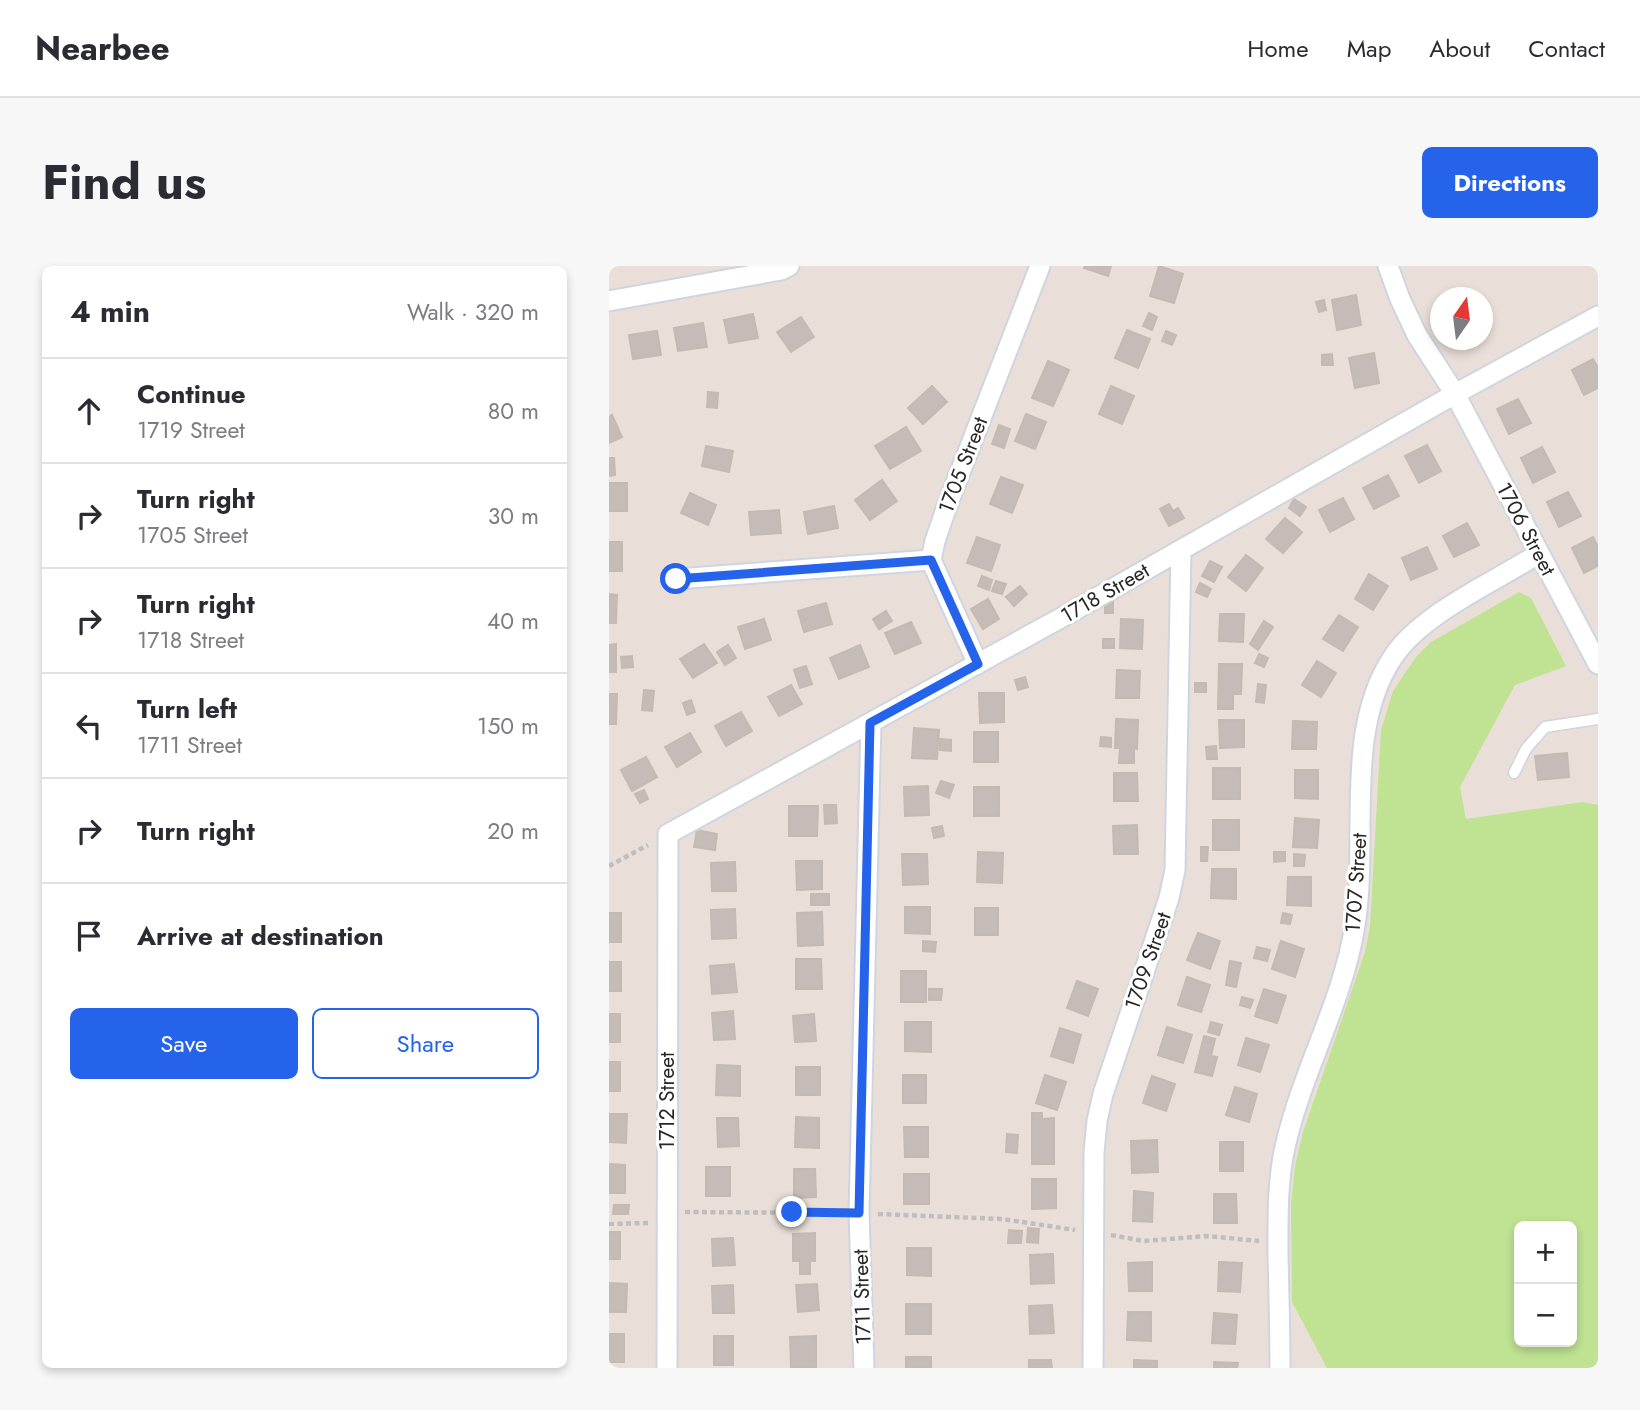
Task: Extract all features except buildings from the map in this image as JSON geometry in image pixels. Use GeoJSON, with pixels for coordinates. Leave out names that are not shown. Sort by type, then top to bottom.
{"type":"FeatureCollection","features":[{"type":"Feature","properties":{"kind":"street"},"geometry":{"type":"LineString","coordinates":[[609,301],[781,270],[789,266]]}},
{"type":"Feature","properties":{"kind":"street","name":"1705 Street"},"geometry":{"type":"LineString","coordinates":[[931,560],[947,506],[1040,266]]}},
{"type":"Feature","properties":{"kind":"street"},"geometry":{"type":"LineString","coordinates":[[1388,266],[1417,335],[1455,394]]}},
{"type":"Feature","properties":{"kind":"street","name":"1718 Street"},"geometry":{"type":"LineString","coordinates":[[668,834],[978,664],[1598,316]]}},
{"type":"Feature","properties":{"kind":"street","name":"1706 Street"},"geometry":{"type":"LineString","coordinates":[[1455,394],[1598,664]]}},
{"type":"Feature","properties":{"kind":"street","name":"1709 Street"},"geometry":{"type":"LineString","coordinates":[[1093,1368],[1097,1121],[1103,1094],[1169,898],[1175,870],[1181,550]]}},
{"type":"Feature","properties":{"kind":"street","name":"1707 Street"},"geometry":{"type":"LineString","coordinates":[[1280,1368],[1277,1191],[1294,1113],[1347,963],[1355,924],[1365,726],[1378,683],[1392,657],[1410,634],[1538,554]]}},
{"type":"Feature","properties":{"kind":"street"},"geometry":{"type":"LineString","coordinates":[[676,579],[931,560],[978,664]]}},
{"type":"Feature","properties":{"kind":"street","name":"1711 Street"},"geometry":{"type":"LineString","coordinates":[[864,1368],[859,1213],[870,723]]}},
{"type":"Feature","properties":{"kind":"street","name":"1712 Street"},"geometry":{"type":"LineString","coordinates":[[667,1368],[668,834]]}},
{"type":"Feature","properties":{"kind":"lane"},"geometry":{"type":"LineString","coordinates":[[1514,773],[1526,749],[1545,727],[1598,719]]}},
{"type":"Feature","properties":{"kind":"path"},"geometry":{"type":"LineString","coordinates":[[609,866],[668,834]]}},
{"type":"Feature","properties":{"kind":"path"},"geometry":{"type":"LineString","coordinates":[[609,1224],[667,1218],[859,1213],[1002,1219],[1144,1241],[1207,1236],[1278,1243]]}},
{"type":"Feature","properties":{"kind":"green space"},"geometry":{"type":"Polygon","coordinates":[[[1519,592],[1531,598],[1566,666],[1515,685],[1460,787],[1466,819],[1583,802],[1598,805],[1598,1368],[1327,1368],[1292,1302],[1291,1204],[1295,1166],[1303,1132],[1365,952],[1370,927],[1381,730],[1393,691],[1416,657],[1431,642],[1519,592]]]}},
{"type":"Feature","properties":{"kind":"route"},"geometry":{"type":"LineString","coordinates":[[676,579],[931,560],[978,664],[870,723],[859,1213],[792,1212]]}}]}
